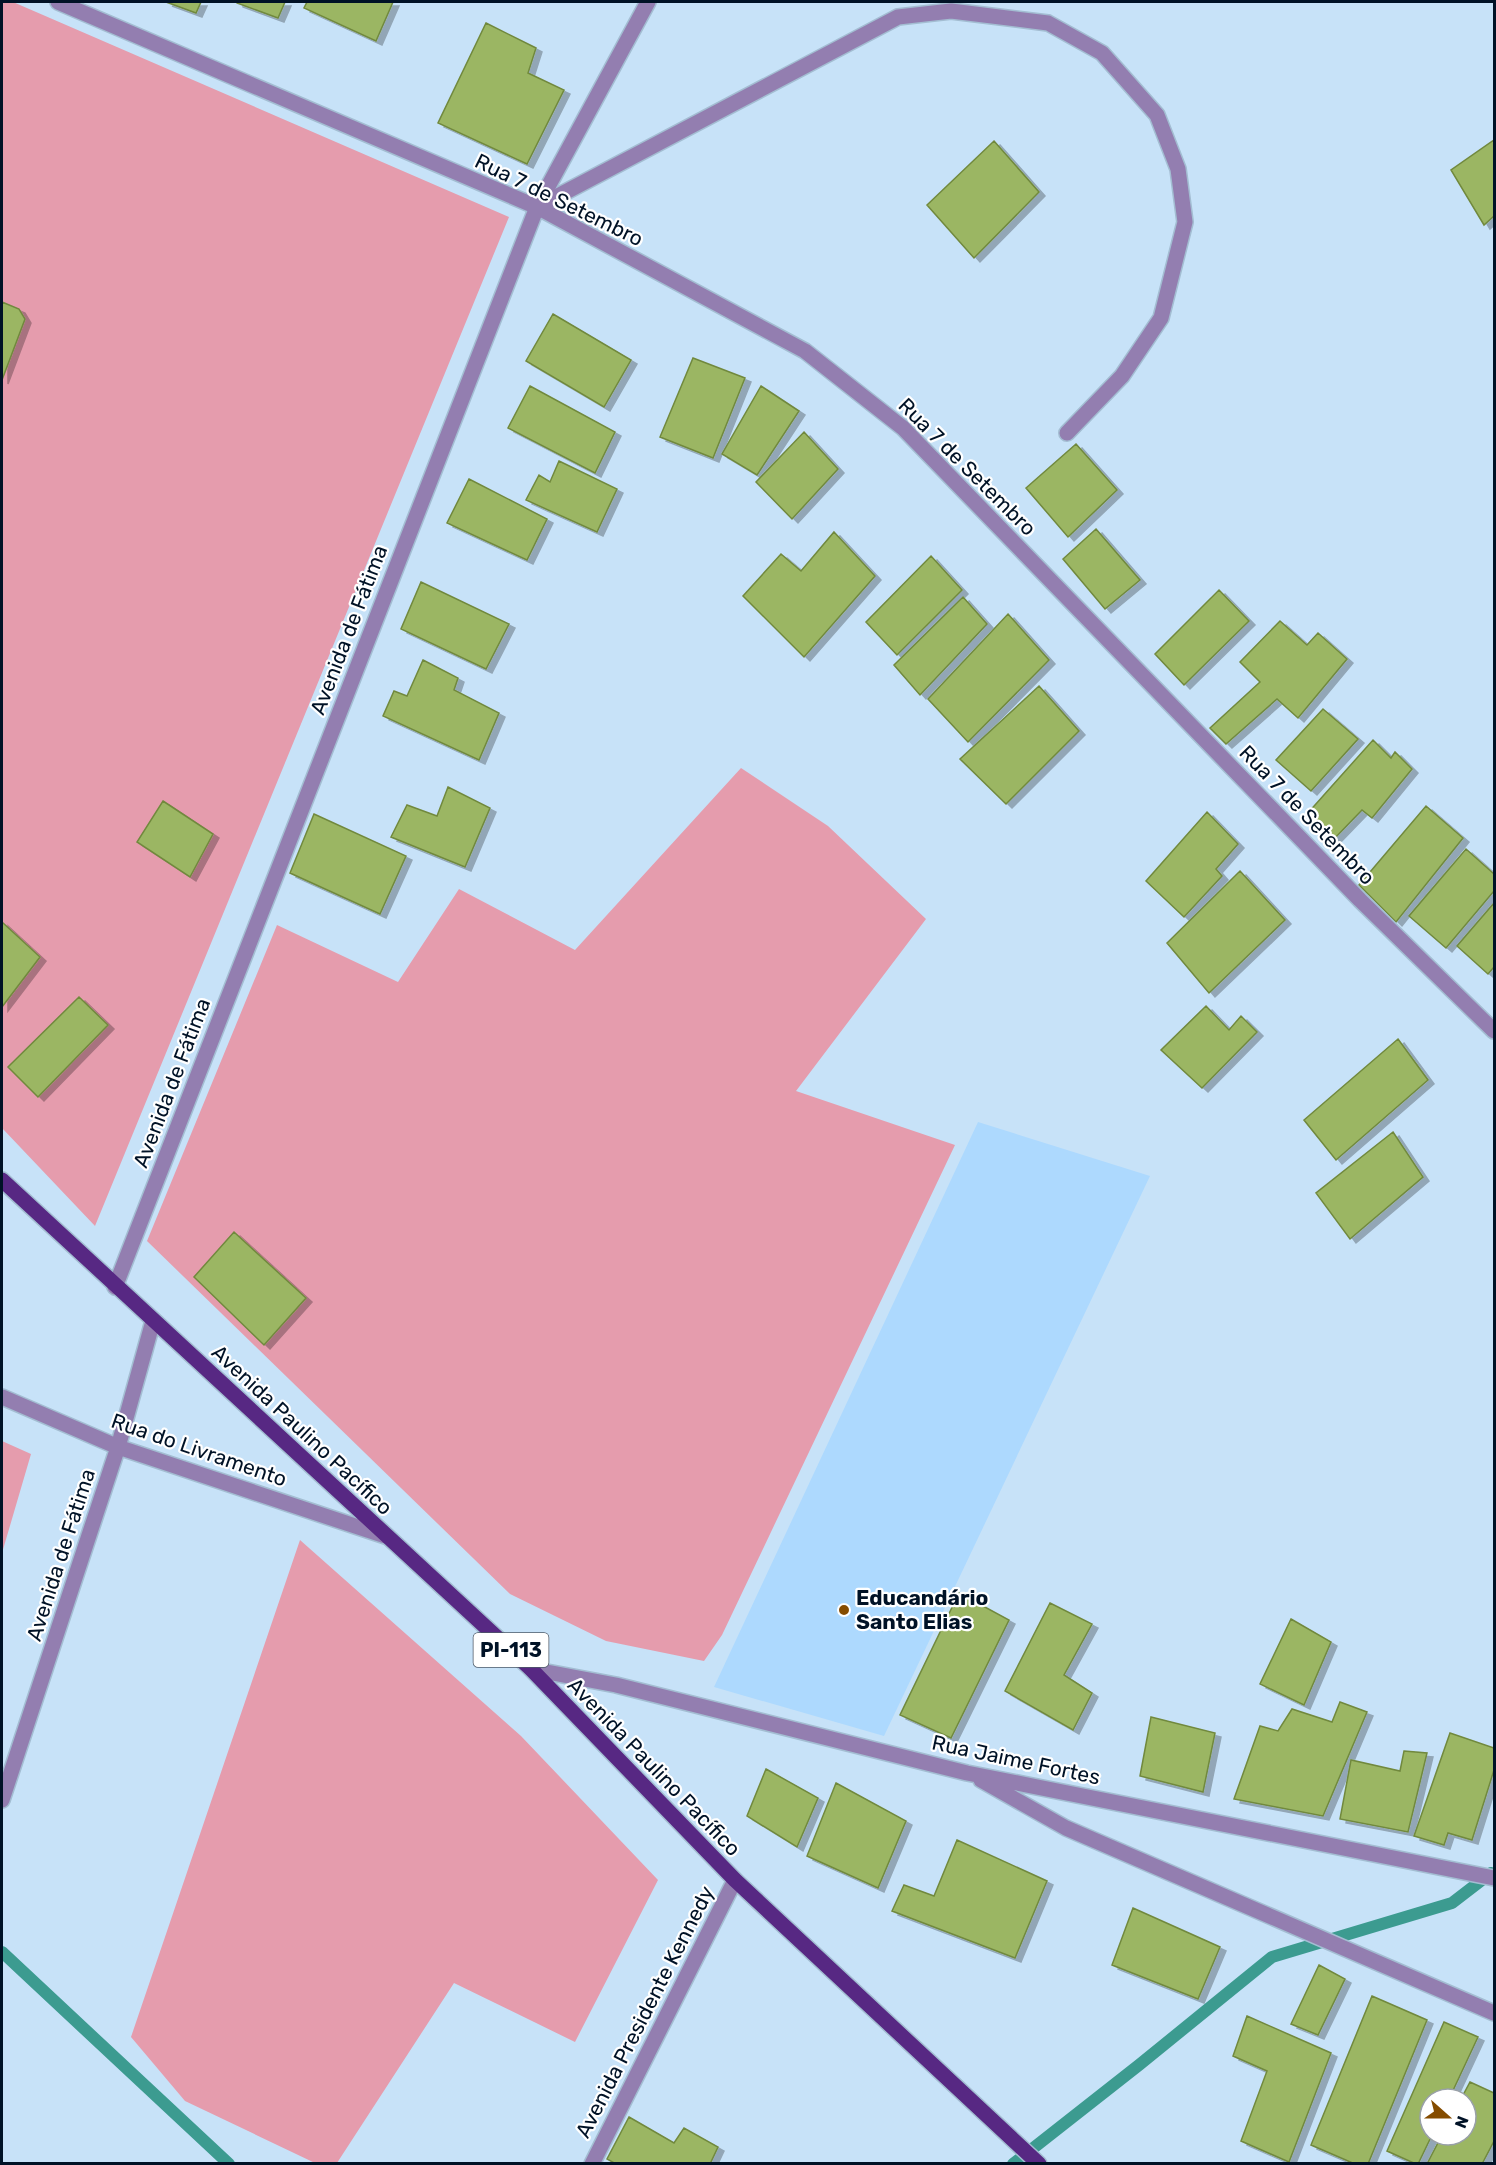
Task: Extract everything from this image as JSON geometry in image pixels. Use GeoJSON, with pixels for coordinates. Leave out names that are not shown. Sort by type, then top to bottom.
{"type":"FeatureCollection","features":[{"type":"Feature","properties":{"kind":"main road","name":"Avenida Paulino Pacífico"},"geometry":{"type":"LineString","coordinates":[[2,1180],[115,1287],[531,1669],[735,1880],[1038,2163]]}},
{"type":"Feature","properties":{"kind":"street","name":"Rua 7 de Setembro"},"geometry":{"type":"LineString","coordinates":[[58,2],[537,207],[805,351],[903,428],[1360,900],[1494,1031]]}},
{"type":"Feature","properties":{"kind":"street","name":"Avenida de Fátima"},"geometry":{"type":"LineString","coordinates":[[115,1287],[537,207],[648,2]]}},
{"type":"Feature","properties":{"kind":"street"},"geometry":{"type":"LineString","coordinates":[[537,207],[898,17],[951,11],[1048,23],[1102,53],[1157,115],[1178,169],[1185,222],[1161,318],[1122,376],[1067,433]]}},
{"type":"Feature","properties":{"kind":"street","name":"Avenida de Fátima"},"geometry":{"type":"LineString","coordinates":[[2,1800],[118,1447],[153,1321]]}},
{"type":"Feature","properties":{"kind":"street","name":"Rua do Livramento"},"geometry":{"type":"LineString","coordinates":[[2,1398],[118,1447],[385,1536]]}},
{"type":"Feature","properties":{"kind":"street","name":"Rua Jaime Fortes"},"geometry":{"type":"LineString","coordinates":[[531,1669],[616,1685],[967,1773],[1494,1878]]}},
{"type":"Feature","properties":{"kind":"street"},"geometry":{"type":"LineString","coordinates":[[967,1773],[1066,1828],[1494,2013]]}},
{"type":"Feature","properties":{"kind":"street","name":"Avenida Presidente Kennedy"},"geometry":{"type":"LineString","coordinates":[[592,2163],[735,1880]]}},
{"type":"Feature","properties":{"kind":"shaded area"},"geometry":{"type":"Polygon","coordinates":[[[2,2],[13,2],[509,217],[95,1226],[2,1128],[2,2]]]}},
{"type":"Feature","properties":{"kind":"shaded area"},"geometry":{"type":"Polygon","coordinates":[[[741,768],[828,826],[926,919],[796,1091],[955,1145],[722,1635],[704,1661],[606,1641],[510,1594],[147,1241],[277,925],[398,982],[459,889],[575,950],[741,768]]]}},
{"type":"Feature","properties":{"kind":"shaded area"},"geometry":{"type":"Polygon","coordinates":[[[978,1122],[1150,1176],[884,1736],[714,1687],[978,1122]]]}},
{"type":"Feature","properties":{"kind":"shaded area"},"geometry":{"type":"Polygon","coordinates":[[[2,1441],[31,1454],[2,1553],[2,1441]]]}},
{"type":"Feature","properties":{"kind":"shaded area"},"geometry":{"type":"Polygon","coordinates":[[[300,1540],[521,1736],[658,1880],[575,2042],[454,1983],[337,2163],[315,2163],[185,2101],[131,2037],[300,1540]]]}},
{"type":"Feature","properties":{"kind":"building"},"geometry":{"type":"Polygon","coordinates":[[[166,2],[201,2],[196,13],[166,2]]]}},
{"type":"Feature","properties":{"kind":"building"},"geometry":{"type":"Polygon","coordinates":[[[237,2],[285,2],[278,18],[237,2]]]}},
{"type":"Feature","properties":{"kind":"building"},"geometry":{"type":"Polygon","coordinates":[[[307,2],[393,2],[376,41],[304,8],[307,2]]]}},
{"type":"Feature","properties":{"kind":"building"},"geometry":{"type":"Polygon","coordinates":[[[486,23],[536,48],[528,73],[564,90],[527,164],[438,123],[486,23]]]}},
{"type":"Feature","properties":{"kind":"building"},"geometry":{"type":"Polygon","coordinates":[[[1494,140],[1494,216],[1484,225],[1451,170],[1494,140]]]}},
{"type":"Feature","properties":{"kind":"building"},"geometry":{"type":"Polygon","coordinates":[[[994,141],[1039,192],[974,258],[927,205],[994,141]]]}},
{"type":"Feature","properties":{"kind":"building"},"geometry":{"type":"Polygon","coordinates":[[[2,302],[19,309],[25,319],[2,380],[2,302]]]}},
{"type":"Feature","properties":{"kind":"building"},"geometry":{"type":"Polygon","coordinates":[[[553,314],[631,360],[604,407],[526,361],[553,314]]]}},
{"type":"Feature","properties":{"kind":"building"},"geometry":{"type":"Polygon","coordinates":[[[693,358],[745,378],[713,458],[660,437],[693,358]]]}},
{"type":"Feature","properties":{"kind":"building"},"geometry":{"type":"Polygon","coordinates":[[[530,386],[615,432],[595,473],[508,428],[530,386]]]}},
{"type":"Feature","properties":{"kind":"building"},"geometry":{"type":"Polygon","coordinates":[[[761,386],[799,411],[757,475],[722,454],[761,386]]]}},
{"type":"Feature","properties":{"kind":"building"},"geometry":{"type":"Polygon","coordinates":[[[804,432],[838,469],[792,519],[756,482],[804,432]]]}},
{"type":"Feature","properties":{"kind":"building"},"geometry":{"type":"Polygon","coordinates":[[[1076,444],[1117,490],[1068,537],[1026,488],[1076,444]]]}},
{"type":"Feature","properties":{"kind":"building"},"geometry":{"type":"Polygon","coordinates":[[[559,461],[617,489],[597,532],[526,500],[539,475],[550,482],[559,461]]]}},
{"type":"Feature","properties":{"kind":"building"},"geometry":{"type":"Polygon","coordinates":[[[469,479],[547,519],[527,560],[447,523],[469,479]]]}},
{"type":"Feature","properties":{"kind":"building"},"geometry":{"type":"Polygon","coordinates":[[[1096,529],[1140,580],[1105,609],[1063,559],[1096,529]]]}},
{"type":"Feature","properties":{"kind":"building"},"geometry":{"type":"Polygon","coordinates":[[[834,532],[875,576],[804,657],[743,596],[781,554],[801,571],[834,532]]]}},
{"type":"Feature","properties":{"kind":"building"},"geometry":{"type":"Polygon","coordinates":[[[931,556],[962,590],[897,655],[866,622],[931,556]]]}},
{"type":"Feature","properties":{"kind":"building"},"geometry":{"type":"Polygon","coordinates":[[[421,582],[509,624],[486,669],[401,629],[421,582]]]}},
{"type":"Feature","properties":{"kind":"building"},"geometry":{"type":"Polygon","coordinates":[[[1219,590],[1249,621],[1184,685],[1155,654],[1219,590]]]}},
{"type":"Feature","properties":{"kind":"building"},"geometry":{"type":"Polygon","coordinates":[[[963,597],[987,624],[920,695],[894,665],[963,597]]]}},
{"type":"Feature","properties":{"kind":"building"},"geometry":{"type":"Polygon","coordinates":[[[1008,614],[1049,660],[968,742],[928,699],[1008,614]]]}},
{"type":"Feature","properties":{"kind":"building"},"geometry":{"type":"Polygon","coordinates":[[[1280,621],[1307,645],[1318,633],[1347,659],[1298,718],[1277,699],[1226,744],[1210,728],[1260,682],[1240,662],[1280,621]]]}},
{"type":"Feature","properties":{"kind":"building"},"geometry":{"type":"Polygon","coordinates":[[[423,660],[458,678],[454,690],[499,713],[479,760],[383,716],[394,691],[407,696],[423,660]]]}},
{"type":"Feature","properties":{"kind":"building"},"geometry":{"type":"Polygon","coordinates":[[[1039,686],[1079,731],[1006,804],[960,759],[1039,686]]]}},
{"type":"Feature","properties":{"kind":"building"},"geometry":{"type":"Polygon","coordinates":[[[1323,709],[1358,739],[1311,791],[1276,760],[1323,709]]]}},
{"type":"Feature","properties":{"kind":"building"},"geometry":{"type":"Polygon","coordinates":[[[1373,740],[1391,758],[1395,752],[1412,769],[1372,818],[1362,810],[1333,840],[1307,814],[1373,740]]]}},
{"type":"Feature","properties":{"kind":"building"},"geometry":{"type":"Polygon","coordinates":[[[448,787],[490,808],[465,867],[391,837],[407,805],[437,816],[448,787]]]}},
{"type":"Feature","properties":{"kind":"building"},"geometry":{"type":"Polygon","coordinates":[[[163,801],[213,834],[190,877],[137,842],[163,801]]]}},
{"type":"Feature","properties":{"kind":"building"},"geometry":{"type":"Polygon","coordinates":[[[1426,806],[1463,838],[1396,922],[1359,885],[1426,806]]]}},
{"type":"Feature","properties":{"kind":"building"},"geometry":{"type":"Polygon","coordinates":[[[1207,812],[1238,844],[1216,869],[1222,876],[1184,917],[1146,881],[1207,812]]]}},
{"type":"Feature","properties":{"kind":"building"},"geometry":{"type":"Polygon","coordinates":[[[314,814],[406,856],[380,914],[290,873],[314,814]]]}},
{"type":"Feature","properties":{"kind":"building"},"geometry":{"type":"Polygon","coordinates":[[[1466,849],[1494,874],[1494,891],[1446,948],[1409,916],[1466,849]]]}},
{"type":"Feature","properties":{"kind":"building"},"geometry":{"type":"Polygon","coordinates":[[[1240,871],[1285,920],[1209,993],[1167,943],[1240,871]]]}},
{"type":"Feature","properties":{"kind":"building"},"geometry":{"type":"Polygon","coordinates":[[[1494,903],[1494,967],[1488,974],[1457,946],[1494,903]]]}},
{"type":"Feature","properties":{"kind":"building"},"geometry":{"type":"Polygon","coordinates":[[[2,922],[40,957],[2,1007],[2,922]]]}},
{"type":"Feature","properties":{"kind":"building"},"geometry":{"type":"Polygon","coordinates":[[[79,997],[108,1025],[38,1097],[8,1067],[79,997]]]}},
{"type":"Feature","properties":{"kind":"building"},"geometry":{"type":"Polygon","coordinates":[[[1206,1006],[1229,1030],[1241,1016],[1257,1032],[1202,1088],[1161,1050],[1206,1006]]]}},
{"type":"Feature","properties":{"kind":"building"},"geometry":{"type":"Polygon","coordinates":[[[1398,1039],[1428,1080],[1336,1160],[1304,1120],[1398,1039]]]}},
{"type":"Feature","properties":{"kind":"building"},"geometry":{"type":"Polygon","coordinates":[[[1393,1132],[1423,1177],[1350,1239],[1316,1193],[1393,1132]]]}},
{"type":"Feature","properties":{"kind":"building"},"geometry":{"type":"Polygon","coordinates":[[[234,1232],[306,1298],[264,1345],[194,1277],[234,1232]]]}},
{"type":"Feature","properties":{"kind":"building"},"geometry":{"type":"Polygon","coordinates":[[[959,1593],[1009,1620],[951,1738],[900,1715],[959,1593]]]}},
{"type":"Feature","properties":{"kind":"building"},"geometry":{"type":"Polygon","coordinates":[[[1050,1603],[1092,1624],[1064,1675],[1092,1693],[1073,1730],[1005,1691],[1050,1603]]]}},
{"type":"Feature","properties":{"kind":"building"},"geometry":{"type":"Polygon","coordinates":[[[1291,1619],[1331,1642],[1304,1705],[1260,1684],[1291,1619]]]}},
{"type":"Feature","properties":{"kind":"building"},"geometry":{"type":"Polygon","coordinates":[[[1340,1702],[1367,1712],[1323,1816],[1234,1799],[1260,1726],[1278,1731],[1292,1709],[1332,1722],[1340,1702]]]}},
{"type":"Feature","properties":{"kind":"building"},"geometry":{"type":"Polygon","coordinates":[[[1151,1717],[1215,1733],[1203,1792],[1140,1776],[1151,1717]]]}},
{"type":"Feature","properties":{"kind":"building"},"geometry":{"type":"Polygon","coordinates":[[[1450,1733],[1494,1748],[1494,1770],[1472,1840],[1448,1833],[1444,1845],[1414,1836],[1450,1733]]]}},
{"type":"Feature","properties":{"kind":"building"},"geometry":{"type":"Polygon","coordinates":[[[1404,1751],[1427,1753],[1408,1832],[1340,1819],[1351,1760],[1400,1771],[1404,1751]]]}},
{"type":"Feature","properties":{"kind":"building"},"geometry":{"type":"Polygon","coordinates":[[[766,1769],[818,1798],[797,1847],[747,1816],[766,1769]]]}},
{"type":"Feature","properties":{"kind":"building"},"geometry":{"type":"Polygon","coordinates":[[[836,1783],[906,1821],[878,1888],[807,1856],[836,1783]]]}},
{"type":"Feature","properties":{"kind":"building"},"geometry":{"type":"Polygon","coordinates":[[[957,1840],[1047,1881],[1015,1958],[892,1911],[904,1885],[934,1896],[957,1840]]]}},
{"type":"Feature","properties":{"kind":"building"},"geometry":{"type":"Polygon","coordinates":[[[1133,1908],[1220,1947],[1198,1999],[1112,1965],[1133,1908]]]}},
{"type":"Feature","properties":{"kind":"building"},"geometry":{"type":"Polygon","coordinates":[[[1319,1965],[1345,1979],[1318,2035],[1291,2024],[1319,1965]]]}},
{"type":"Feature","properties":{"kind":"building"},"geometry":{"type":"Polygon","coordinates":[[[1372,1996],[1427,2020],[1368,2164],[1355,2164],[1311,2145],[1372,1996]]]}},
{"type":"Feature","properties":{"kind":"building"},"geometry":{"type":"Polygon","coordinates":[[[1247,2016],[1331,2053],[1289,2162],[1241,2141],[1267,2071],[1233,2056],[1247,2016]]]}},
{"type":"Feature","properties":{"kind":"building"},"geometry":{"type":"Polygon","coordinates":[[[1444,2022],[1478,2037],[1455,2087],[1418,2087],[1418,2147],[1426,2147],[1418,2164],[1387,2151],[1444,2022]]]}},
{"type":"Feature","properties":{"kind":"building"},"geometry":{"type":"Polygon","coordinates":[[[1470,2082],[1494,2093],[1494,2141],[1482,2164],[1427,2164],[1436,2147],[1478,2147],[1478,2087],[1467,2087],[1470,2082]]]}},
{"type":"Feature","properties":{"kind":"building"},"geometry":{"type":"Polygon","coordinates":[[[629,2117],[674,2143],[684,2128],[718,2147],[710,2164],[616,2164],[607,2159],[629,2117]]]}},
{"type":"Feature","properties":{"kind":"waterway"},"geometry":{"type":"LineString","coordinates":[[1013,2164],[1272,1957],[1452,1903],[1491,1873]]}},
{"type":"Feature","properties":{"kind":"waterway"},"geometry":{"type":"LineString","coordinates":[[2,1952],[229,2164]]}},
{"type":"Feature","properties":{"kind":"place","name":"Educandário Santo Elias"},"geometry":{"type":"Point","coordinates":[844,1610]}}]}
